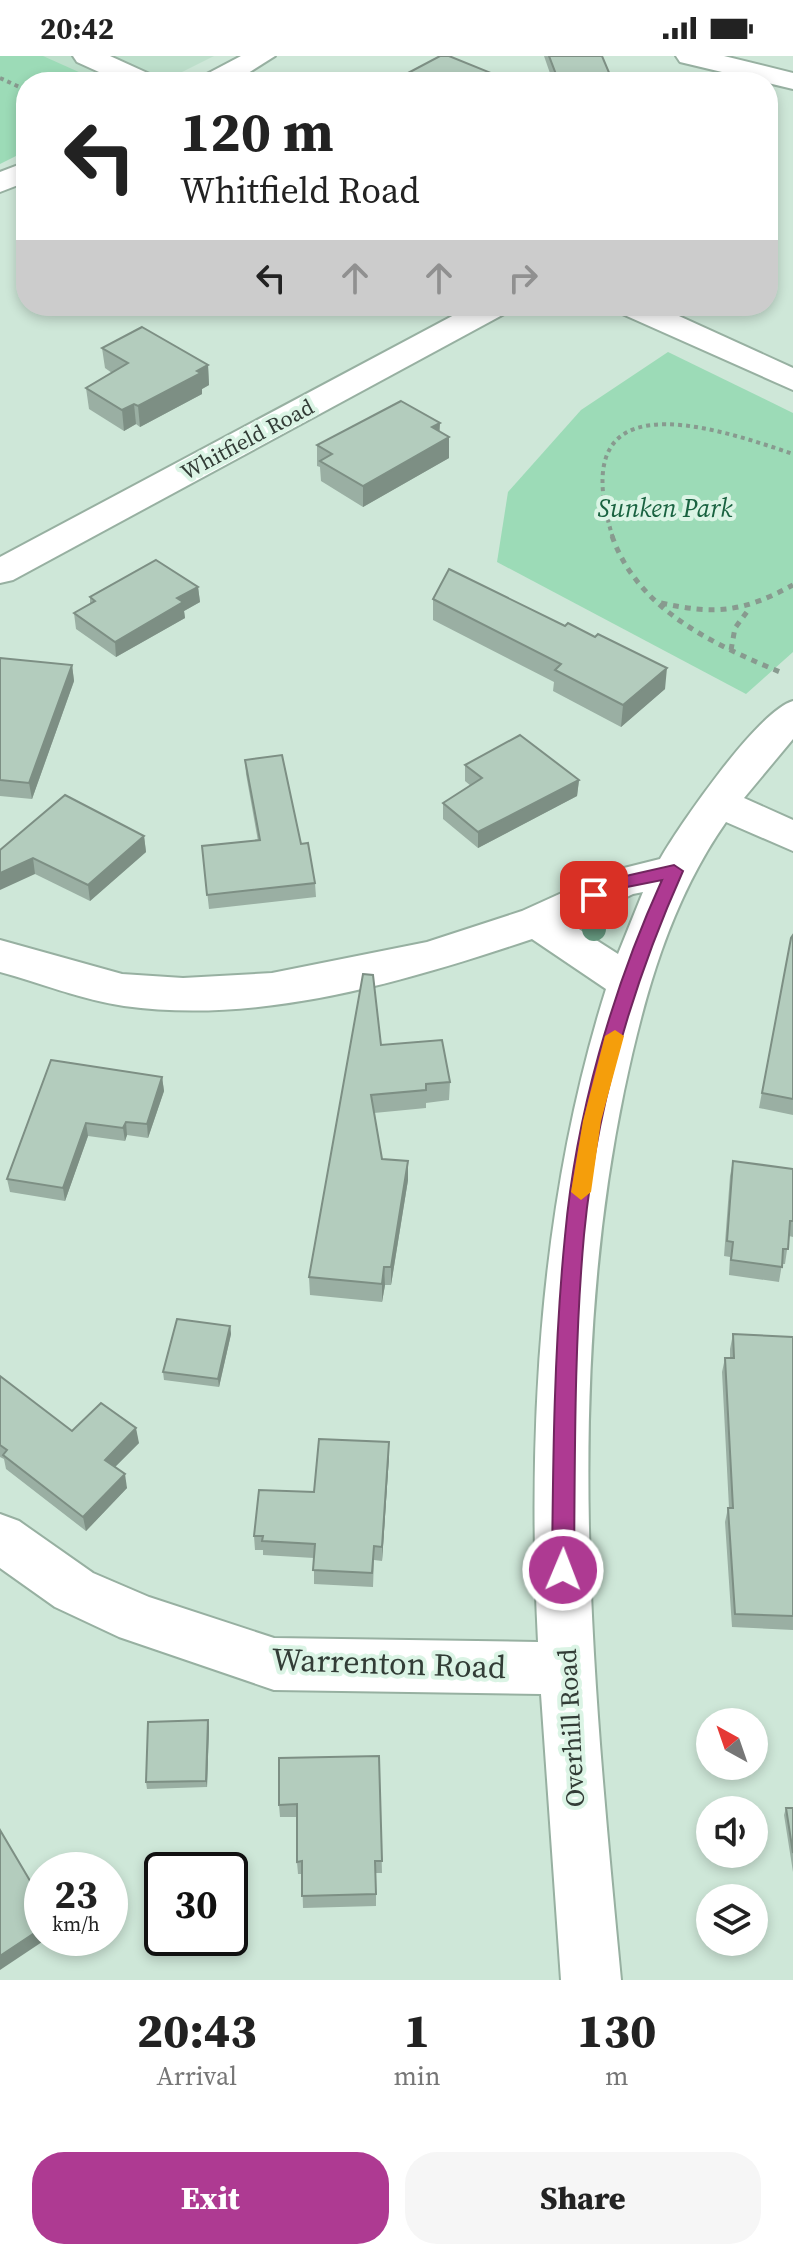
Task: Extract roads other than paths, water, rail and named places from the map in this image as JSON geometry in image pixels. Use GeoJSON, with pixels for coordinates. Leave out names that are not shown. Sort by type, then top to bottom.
{"type":"FeatureCollection","features":[{"type":"Feature","properties":{"kind":"street"},"geometry":{"type":"LineString","coordinates":[[231,72],[261,56]]}},
{"type":"Feature","properties":{"kind":"street"},"geometry":{"type":"LineString","coordinates":[[690,56],[756,72]]}},
{"type":"Feature","properties":{"kind":"street"},"geometry":{"type":"LineString","coordinates":[[95,59],[123,72]]}},
{"type":"Feature","properties":{"kind":"street","name":"Whitfield Road"},"geometry":{"type":"LineString","coordinates":[[0,572],[476,316]]}},
{"type":"Feature","properties":{"kind":"street"},"geometry":{"type":"LineString","coordinates":[[653,316],[793,380]]}},
{"type":"Feature","properties":{"kind":"street","name":"Overhill Road"},"geometry":{"type":"LineString","coordinates":[[591,1980],[567,1667],[563,1570],[565,1402],[575,1234],[592,1121],[630,983],[646,935],[674,871],[721,803],[793,714]]}},
{"type":"Feature","properties":{"kind":"street"},"geometry":{"type":"LineString","coordinates":[[721,803],[793,837]]}},
{"type":"Feature","properties":{"kind":"street"},"geometry":{"type":"LineString","coordinates":[[0,956],[122,990],[183,994],[272,989],[430,957],[537,922],[623,882],[674,871]]}},
{"type":"Feature","properties":{"kind":"street"},"geometry":{"type":"LineString","coordinates":[[537,922],[630,983]]}},
{"type":"Feature","properties":{"kind":"street","name":"Warrenton Road"},"geometry":{"type":"LineString","coordinates":[[0,1538],[74,1590],[138,1619],[274,1664],[497,1670],[567,1667]]}},
{"type":"Feature","properties":{"kind":"park label","name":"Sunken Park"},"geometry":{"type":"Point","coordinates":[665,508]}}]}
